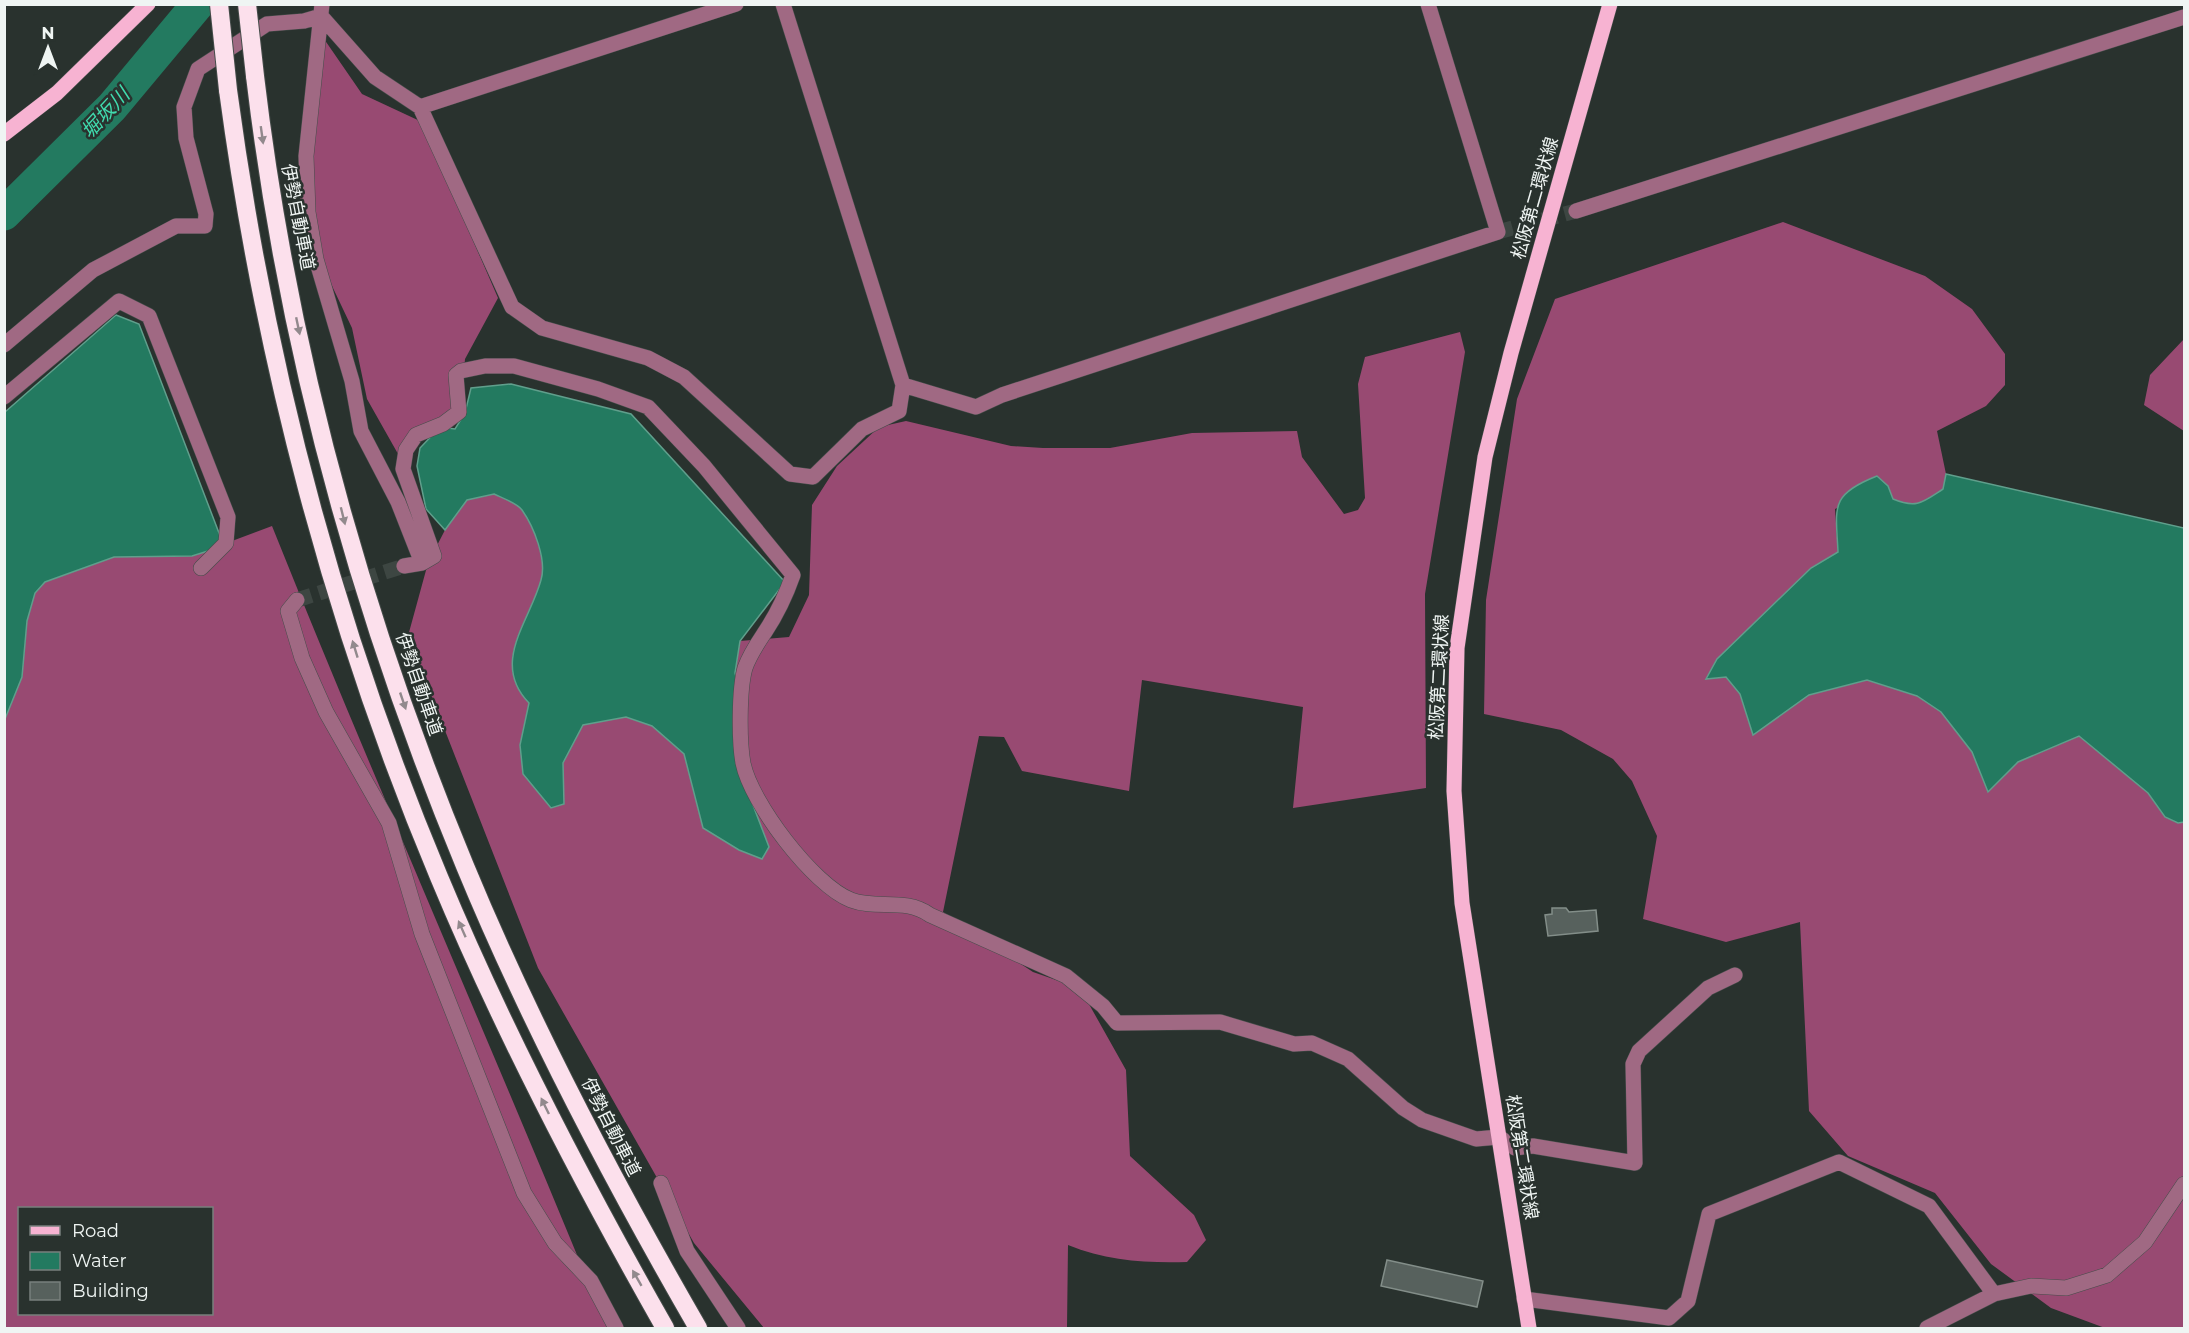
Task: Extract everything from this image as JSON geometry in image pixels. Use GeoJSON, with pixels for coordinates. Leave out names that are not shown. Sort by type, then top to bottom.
{"type":"FeatureCollection","features":[{"type":"Feature","properties":{"kind":"highway"},"geometry":{"type":"LineString","coordinates":[[219,4],[228,90],[249,226],[285,400],[319,531],[358,660],[438,877],[485,981],[554,1124],[665,1329]]}},
{"type":"Feature","properties":{"kind":"highway","name":"伊勢自動車道"},"geometry":{"type":"LineString","coordinates":[[247,4],[268,180],[312,393],[345,524],[416,739],[465,867],[511,970],[580,1113],[641,1229],[698,1329]]}},
{"type":"Feature","properties":{"kind":"main road"},"geometry":{"type":"LineString","coordinates":[[4,134],[57,93],[148,4]]}},
{"type":"Feature","properties":{"kind":"main road","name":"松阪第二環状線"},"geometry":{"type":"LineString","coordinates":[[1529,1329],[1462,903],[1455,791],[1456,648],[1485,457],[1511,353],[1610,4]]}},
{"type":"Feature","properties":{"kind":"street"},"geometry":{"type":"LineString","coordinates":[[420,107],[736,4]]}},
{"type":"Feature","properties":{"kind":"street"},"geometry":{"type":"LineString","coordinates":[[321,10],[375,77],[420,107],[512,307],[542,328],[648,358],[684,377],[790,474],[813,477],[862,429],[899,411],[903,385],[783,4]]}},
{"type":"Feature","properties":{"kind":"street"},"geometry":{"type":"LineString","coordinates":[[903,385],[976,407],[1002,395],[1498,232],[1428,4]]}},
{"type":"Feature","properties":{"kind":"street"},"geometry":{"type":"LineString","coordinates":[[4,345],[93,270],[176,226],[205,226],[206,214],[186,138],[183,107],[198,69],[267,24],[304,21],[321,10]]}},
{"type":"Feature","properties":{"kind":"street"},"geometry":{"type":"LineString","coordinates":[[321,10],[306,156],[308,212],[315,259],[352,381],[361,431],[398,502],[422,563]]}},
{"type":"Feature","properties":{"kind":"street"},"geometry":{"type":"LineString","coordinates":[[1576,211],[2184,17]]}},
{"type":"Feature","properties":{"kind":"street"},"geometry":{"type":"LineString","coordinates":[[4,397],[119,301],[149,316],[228,517],[226,543],[201,568]]}},
{"type":"Feature","properties":{"kind":"street"},"geometry":{"type":"LineString","coordinates":[[404,566],[422,563],[434,556],[403,469],[406,450],[416,435],[443,424],[459,412],[456,375],[461,371],[485,366],[514,366],[598,389],[648,407],[704,466],[794,575],[775,615],[755,644],[745,668],[741,691],[743,764],[780,836],[812,874],[851,901],[918,906],[930,915],[1066,976],[1103,1006],[1117,1023],[1220,1022],[1294,1044],[1312,1043],[1348,1059],[1403,1108],[1422,1120],[1476,1139],[1499,1137],[1515,1148],[1533,1146],[1635,1163],[1633,1064],[1639,1051],[1708,988],[1735,975]]}},
{"type":"Feature","properties":{"kind":"street"},"geometry":{"type":"LineString","coordinates":[[297,600],[288,611],[302,658],[326,712],[388,823],[422,934],[524,1193],[555,1243],[591,1281],[616,1329]]}},
{"type":"Feature","properties":{"kind":"street"},"geometry":{"type":"LineString","coordinates":[[1524,1299],[1669,1318],[1688,1300],[1709,1214],[1839,1162],[1929,1206],[1994,1294]]}},
{"type":"Feature","properties":{"kind":"street"},"geometry":{"type":"LineString","coordinates":[[661,1183],[687,1251],[738,1329]]}},
{"type":"Feature","properties":{"kind":"street"},"geometry":{"type":"LineString","coordinates":[[1928,1329],[1994,1294],[2031,1286],[2066,1288],[2106,1275],[2145,1242],[2184,1185]]}},
{"type":"Feature","properties":{"kind":"shaded area"},"geometry":{"type":"Polygon","coordinates":[[[322,36],[362,94],[422,122],[498,298],[465,359],[461,401],[419,438],[402,461],[367,399],[352,328],[314,248],[305,206],[322,36]]]}},
{"type":"Feature","properties":{"kind":"shaded area"},"geometry":{"type":"Polygon","coordinates":[[[1783,222],[1925,276],[1972,309],[2005,354],[2005,385],[1986,406],[1937,431],[1946,474],[1944,489],[1920,503],[1908,504],[1893,499],[1888,486],[1835,509],[1838,552],[1811,568],[1707,679],[1726,677],[1740,694],[1753,734],[1809,695],[1867,680],[1917,696],[1941,712],[1972,752],[1988,792],[2018,762],[2079,736],[2148,793],[2165,817],[2178,823],[2184,822],[2184,1328],[2105,1328],[2051,1308],[1991,1264],[1935,1193],[1848,1156],[1809,1111],[1800,922],[1726,942],[1643,919],[1657,836],[1632,781],[1613,759],[1561,730],[1484,714],[1486,600],[1517,399],[1555,299],[1783,222]]]}},
{"type":"Feature","properties":{"kind":"shaded area"},"geometry":{"type":"Polygon","coordinates":[[[1460,332],[1465,352],[1425,594],[1426,788],[1293,808],[1303,707],[1142,680],[1129,791],[1022,771],[1004,737],[979,736],[943,912],[1033,972],[1062,982],[1085,997],[1126,1070],[1130,1156],[1194,1215],[1206,1240],[1187,1262],[1112,1258],[1068,1245],[1067,1328],[764,1328],[694,1243],[538,968],[408,636],[428,563],[445,530],[467,500],[494,494],[520,507],[531,525],[538,544],[542,563],[541,580],[516,642],[513,657],[513,673],[518,688],[529,703],[520,745],[563,763],[583,725],[626,717],[652,726],[684,754],[703,828],[745,784],[742,700],[735,673],[740,641],[789,637],[809,595],[812,505],[837,466],[879,427],[906,421],[1011,446],[1043,448],[1110,448],[1192,433],[1297,431],[1302,457],[1344,514],[1358,510],[1365,498],[1358,384],[1365,357],[1460,332]]]}},
{"type":"Feature","properties":{"kind":"shaded area"},"geometry":{"type":"Polygon","coordinates":[[[2184,339],[2184,431],[2144,405],[2150,375],[2184,339]]]}},
{"type":"Feature","properties":{"kind":"shaded area"},"geometry":{"type":"Polygon","coordinates":[[[272,526],[607,1328],[5,1328],[4,719],[22,677],[27,621],[35,593],[45,582],[114,557],[192,556],[272,526]]]}},
{"type":"Feature","properties":{"kind":"water"},"geometry":{"type":"Polygon","coordinates":[[[116,315],[139,324],[224,546],[192,556],[114,557],[45,582],[35,593],[27,621],[22,677],[5,719],[5,412],[116,315]]]}},
{"type":"Feature","properties":{"kind":"water"},"geometry":{"type":"Polygon","coordinates":[[[511,384],[631,414],[785,582],[740,641],[735,673],[742,700],[745,784],[769,847],[762,859],[739,850],[703,828],[684,754],[652,726],[626,717],[583,725],[563,763],[564,804],[551,808],[523,774],[520,745],[529,703],[518,688],[513,673],[513,657],[516,642],[541,580],[542,563],[538,544],[531,525],[520,507],[494,494],[467,500],[445,530],[426,509],[417,466],[420,448],[440,427],[455,429],[465,413],[471,388],[511,384]]]}},
{"type":"Feature","properties":{"kind":"water"},"geometry":{"type":"Polygon","coordinates":[[[1946,474],[2184,528],[2184,822],[2178,823],[2165,817],[2148,793],[2079,736],[2018,762],[1988,792],[1972,752],[1941,712],[1917,696],[1867,680],[1809,695],[1753,735],[1740,694],[1726,677],[1706,679],[1717,659],[1811,568],[1838,552],[1837,513],[1839,504],[1850,490],[1877,476],[1888,486],[1893,499],[1914,504],[1920,503],[1943,489],[1946,474]]]}},
{"type":"Feature","properties":{"kind":"building"},"geometry":{"type":"Polygon","coordinates":[[[1552,908],[1566,908],[1569,912],[1596,910],[1598,931],[1548,936],[1545,915],[1552,914],[1552,908]]]}},
{"type":"Feature","properties":{"kind":"building"},"geometry":{"type":"Polygon","coordinates":[[[1387,1260],[1483,1281],[1477,1307],[1381,1286],[1387,1260]]]}},
{"type":"Feature","properties":{"kind":"waterway","name":"堀坂川"},"geometry":{"type":"LineString","coordinates":[[4,214],[112,107],[198,4]]}},
{"type":"Feature","properties":{"kind":"tunnel"},"geometry":{"type":"LineString","coordinates":[[1498,232],[1576,211]]}},
{"type":"Feature","properties":{"kind":"tunnel"},"geometry":{"type":"LineString","coordinates":[[297,600],[404,566]]}}]}
